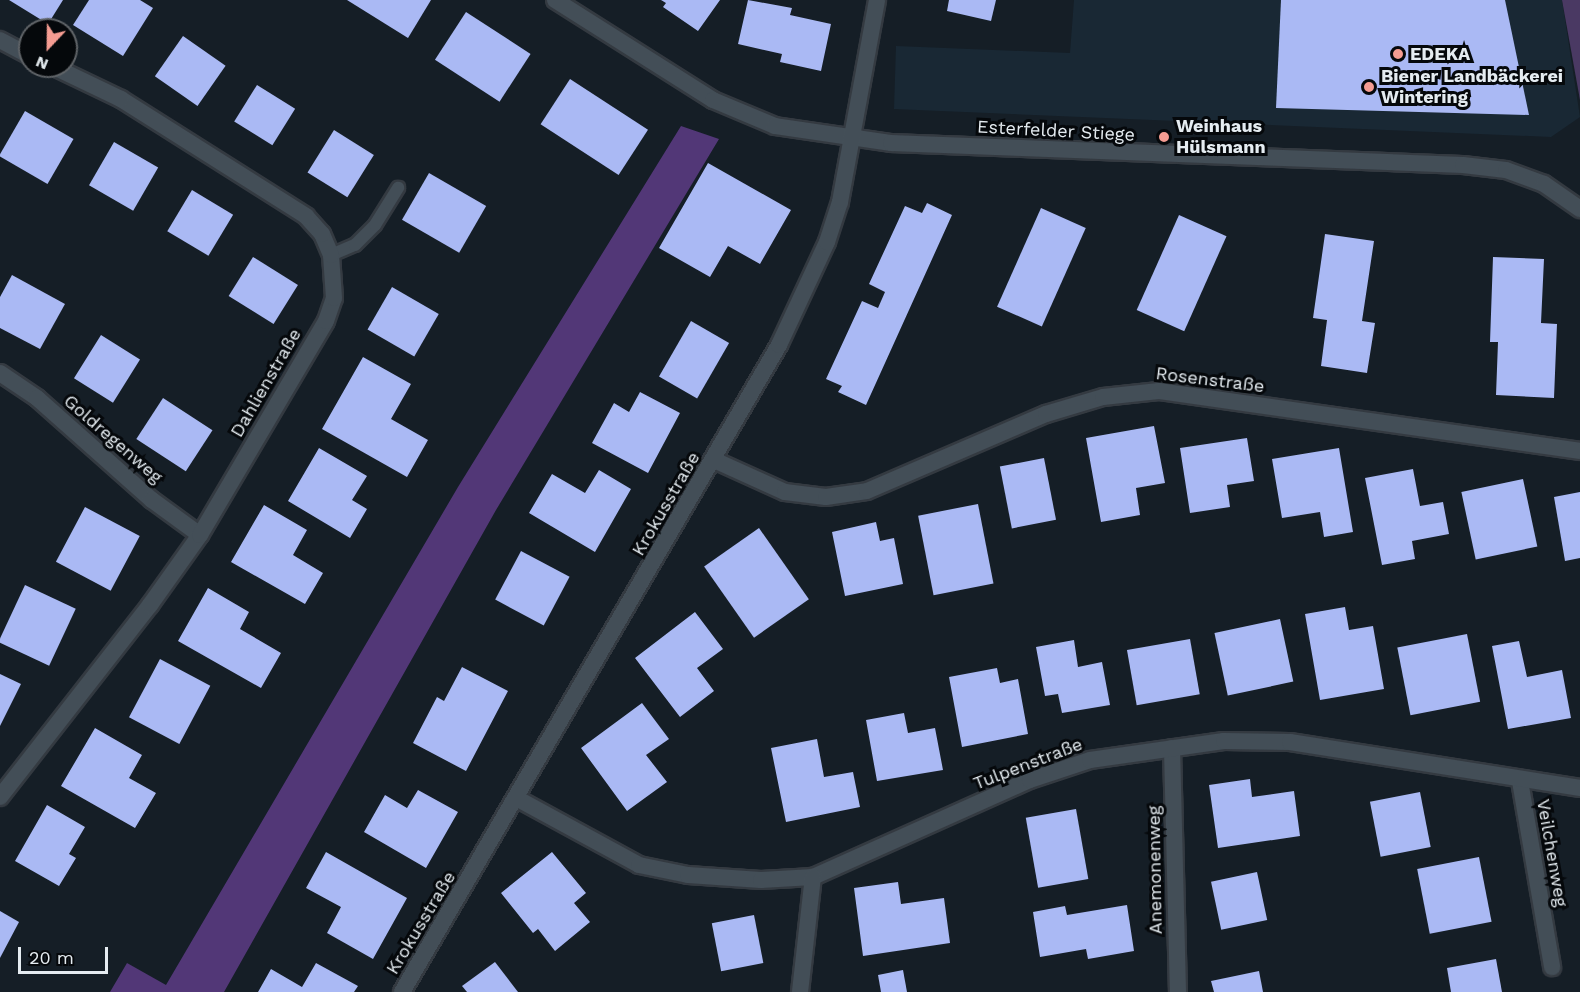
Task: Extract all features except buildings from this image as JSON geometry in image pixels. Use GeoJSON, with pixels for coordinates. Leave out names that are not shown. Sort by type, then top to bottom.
{"type":"FeatureCollection","features":[{"type":"Feature","properties":{"kind":"street","name":"Esterfelder Stiege"},"geometry":{"type":"LineString","coordinates":[[555,0],[669,73],[743,114],[775,126],[852,140],[1463,165],[1506,170],[1545,184],[1578,204]]}},
{"type":"Feature","properties":{"kind":"street","name":"Krokusstraße"},"geometry":{"type":"LineString","coordinates":[[402,992],[518,799],[779,345],[828,242],[852,140],[877,0]]}},
{"type":"Feature","properties":{"kind":"street"},"geometry":{"type":"LineString","coordinates":[[0,40],[18,50]]}},
{"type":"Feature","properties":{"kind":"street","name":"Dahlienstraße"},"geometry":{"type":"LineString","coordinates":[[0,797],[200,535],[326,321],[334,298],[331,255],[321,234],[306,216],[121,99],[77,78]]}},
{"type":"Feature","properties":{"kind":"street","name":"Goldregenweg"},"geometry":{"type":"LineString","coordinates":[[0,373],[36,398],[152,500],[200,535]]}},
{"type":"Feature","properties":{"kind":"street","name":"Rosenstraße"},"geometry":{"type":"LineString","coordinates":[[714,460],[785,492],[826,497],[867,491],[1046,414],[1103,397],[1159,390],[1580,451]]}},
{"type":"Feature","properties":{"kind":"street","name":"Tulpenstraße"},"geometry":{"type":"LineString","coordinates":[[518,799],[639,865],[688,875],[761,880],[813,877],[1040,777],[1090,759],[1224,741],[1290,742],[1520,781],[1580,788]]}},
{"type":"Feature","properties":{"kind":"street","name":"Anemonenweg"},"geometry":{"type":"LineString","coordinates":[[1172,748],[1178,992]]}},
{"type":"Feature","properties":{"kind":"street","name":"Veilchenweg"},"geometry":{"type":"LineString","coordinates":[[1520,781],[1552,967]]}},
{"type":"Feature","properties":{"kind":"street"},"geometry":{"type":"LineString","coordinates":[[800,992],[813,877]]}},
{"type":"Feature","properties":{"kind":"lane"},"geometry":{"type":"LineString","coordinates":[[331,255],[355,244],[375,225],[398,188]]}},
{"type":"Feature","properties":{"kind":"shaded area"},"geometry":{"type":"Polygon","coordinates":[[[1074,0],[1562,0],[1580,117],[1551,137],[894,109],[896,46],[1070,53],[1074,0]]]}},
{"type":"Feature","properties":{"kind":"shaded area"},"geometry":{"type":"Polygon","coordinates":[[[1562,0],[1580,0],[1580,100],[1562,0]]]}},
{"type":"Feature","properties":{"kind":"shaded area"},"geometry":{"type":"Polygon","coordinates":[[[681,126],[719,139],[496,510],[224,992],[110,992],[127,963],[166,985],[458,487],[681,126]]]}},
{"type":"Feature","properties":{"kind":"place","name":"EDEKA"},"geometry":{"type":"Point","coordinates":[1398,54]}},
{"type":"Feature","properties":{"kind":"place","name":"Biener Landbäckerei Wintering"},"geometry":{"type":"Point","coordinates":[1369,87]}},
{"type":"Feature","properties":{"kind":"place","name":"Weinhaus Hülsmann"},"geometry":{"type":"Point","coordinates":[1164,137]}}]}
